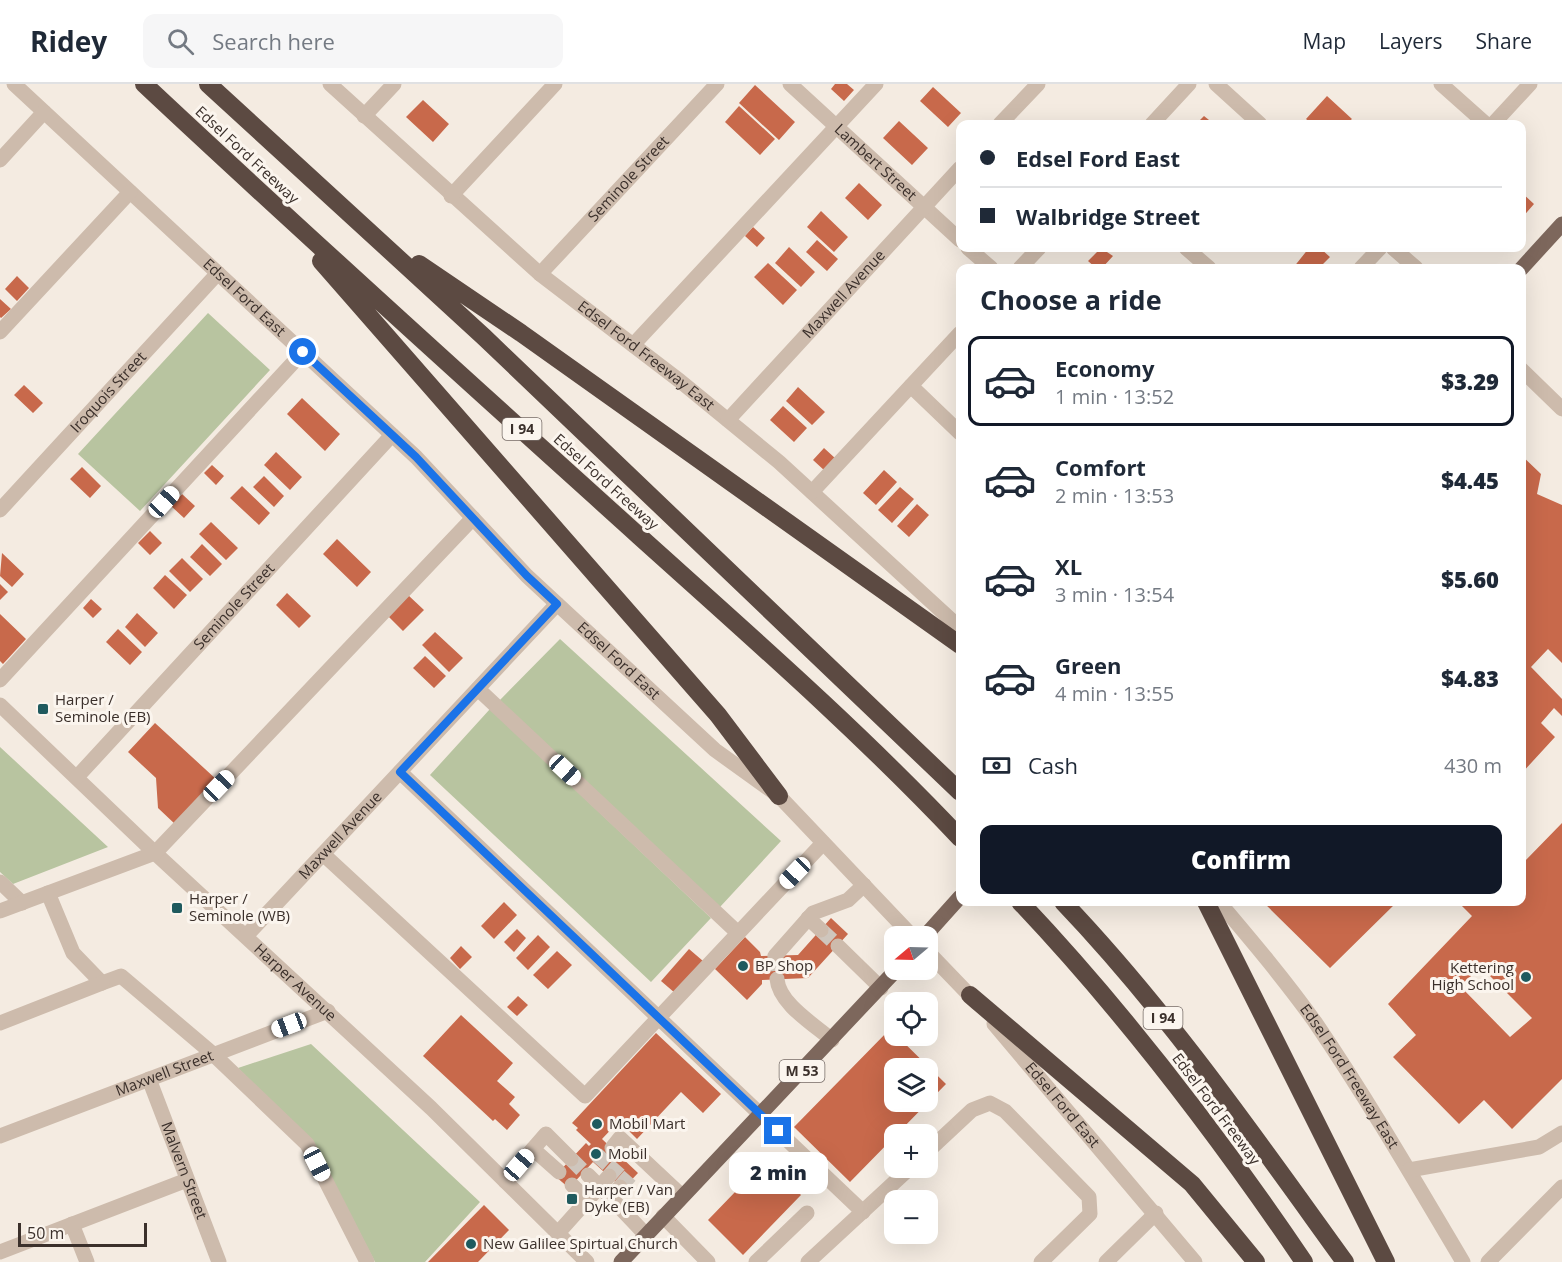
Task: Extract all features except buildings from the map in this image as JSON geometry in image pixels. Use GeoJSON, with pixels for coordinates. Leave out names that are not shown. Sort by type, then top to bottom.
{"type":"FeatureCollection","features":[{"type":"Feature","properties":{"kind":"highway","name":"Edsel Ford Freeway"},"geometry":{"type":"LineString","coordinates":[[144,84],[262,195],[781,664],[918,793],[956,834]]}},
{"type":"Feature","properties":{"kind":"highway","name":"Edsel Ford Freeway"},"geometry":{"type":"LineString","coordinates":[[208,84],[375,235],[956,788]]}},
{"type":"Feature","properties":{"kind":"highway"},"geometry":{"type":"LineString","coordinates":[[262,195],[718,715],[779,796]]}},
{"type":"Feature","properties":{"kind":"highway"},"geometry":{"type":"LineString","coordinates":[[375,235],[521,333],[956,642]]}},
{"type":"Feature","properties":{"kind":"highway","name":"Edsel Ford Freeway"},"geometry":{"type":"LineString","coordinates":[[1024,906],[1098,988],[1160,1065],[1218,1141],[1304,1262]]}},
{"type":"Feature","properties":{"kind":"highway","name":"Edsel Ford Freeway"},"geometry":{"type":"LineString","coordinates":[[1066,906],[1166,1021],[1245,1123],[1346,1262]]}},
{"type":"Feature","properties":{"kind":"highway"},"geometry":{"type":"LineString","coordinates":[[1208,906],[1386,1262]]}},
{"type":"Feature","properties":{"kind":"highway"},"geometry":{"type":"LineString","coordinates":[[970,995],[1192,1184],[1256,1262]]}},
{"type":"Feature","properties":{"kind":"main road"},"geometry":{"type":"LineString","coordinates":[[1526,264],[1562,225]]}},
{"type":"Feature","properties":{"kind":"main road"},"geometry":{"type":"LineString","coordinates":[[934,926],[956,901]]}},
{"type":"Feature","properties":{"kind":"main road","name":"M 53"},"geometry":{"type":"LineString","coordinates":[[621,1262],[888,980]]}},
{"type":"Feature","properties":{"kind":"street","name":"Edsel Ford East"},"geometry":{"type":"LineString","coordinates":[[14,84],[392,435],[527,576],[557,604],[715,750],[779,796],[903,926]]}},
{"type":"Feature","properties":{"kind":"street","name":"Edsel Ford Freeway East"},"geometry":{"type":"LineString","coordinates":[[330,84],[451,196],[540,274],[728,420],[812,492],[956,624]]}},
{"type":"Feature","properties":{"kind":"street"},"geometry":{"type":"LineString","coordinates":[[364,116],[394,84]]}},
{"type":"Feature","properties":{"kind":"street"},"geometry":{"type":"LineString","coordinates":[[451,196],[555,84]]}},
{"type":"Feature","properties":{"kind":"street","name":"Seminole Street"},"geometry":{"type":"LineString","coordinates":[[540,274],[717,84]]}},
{"type":"Feature","properties":{"kind":"street","name":"Lambert Street"},"geometry":{"type":"LineString","coordinates":[[790,84],[956,236]]}},
{"type":"Feature","properties":{"kind":"street"},"geometry":{"type":"LineString","coordinates":[[633,345],[876,84]]}},
{"type":"Feature","properties":{"kind":"street"},"geometry":{"type":"LineString","coordinates":[[1004,120],[1038,84]]}},
{"type":"Feature","properties":{"kind":"street"},"geometry":{"type":"LineString","coordinates":[[1156,120],[1189,84]]}},
{"type":"Feature","properties":{"kind":"street"},"geometry":{"type":"LineString","coordinates":[[1216,84],[1256,120]]}},
{"type":"Feature","properties":{"kind":"street"},"geometry":{"type":"LineString","coordinates":[[1441,84],[1482,120]]}},
{"type":"Feature","properties":{"kind":"street"},"geometry":{"type":"LineString","coordinates":[[1497,120],[1530,84]]}},
{"type":"Feature","properties":{"kind":"street"},"geometry":{"type":"LineString","coordinates":[[0,159],[44,112]]}},
{"type":"Feature","properties":{"kind":"street","name":"Maxwell Avenue"},"geometry":{"type":"LineString","coordinates":[[728,420],[956,172]]}},
{"type":"Feature","properties":{"kind":"street"},"geometry":{"type":"LineString","coordinates":[[0,332],[130,192]]}},
{"type":"Feature","properties":{"kind":"street"},"geometry":{"type":"LineString","coordinates":[[973,252],[986,264]]}},
{"type":"Feature","properties":{"kind":"street"},"geometry":{"type":"LineString","coordinates":[[1024,264],[1035,252]]}},
{"type":"Feature","properties":{"kind":"street"},"geometry":{"type":"LineString","coordinates":[[1191,252],[1204,264]]}},
{"type":"Feature","properties":{"kind":"street"},"geometry":{"type":"LineString","coordinates":[[1365,264],[1376,252]]}},
{"type":"Feature","properties":{"kind":"street"},"geometry":{"type":"LineString","coordinates":[[1398,252],[1411,264]]}},
{"type":"Feature","properties":{"kind":"street","name":"Iroquois Street"},"geometry":{"type":"LineString","coordinates":[[0,510],[218,273]]}},
{"type":"Feature","properties":{"kind":"street"},"geometry":{"type":"LineString","coordinates":[[812,492],[956,337]]}},
{"type":"Feature","properties":{"kind":"street"},"geometry":{"type":"LineString","coordinates":[[0,680],[303,352]]}},
{"type":"Feature","properties":{"kind":"street"},"geometry":{"type":"LineString","coordinates":[[1526,374],[1562,409]]}},
{"type":"Feature","properties":{"kind":"street"},"geometry":{"type":"LineString","coordinates":[[911,386],[956,429]]}},
{"type":"Feature","properties":{"kind":"street","name":"Seminole Street"},"geometry":{"type":"LineString","coordinates":[[76,777],[392,435]]}},
{"type":"Feature","properties":{"kind":"street"},"geometry":{"type":"LineString","coordinates":[[0,911],[155,853],[473,518]]}},
{"type":"Feature","properties":{"kind":"street","name":"Maxwell Avenue"},"geometry":{"type":"LineString","coordinates":[[246,936],[557,604]]}},
{"type":"Feature","properties":{"kind":"street"},"geometry":{"type":"LineString","coordinates":[[478,689],[738,933]]}},
{"type":"Feature","properties":{"kind":"street","name":"Harper Avenue"},"geometry":{"type":"LineString","coordinates":[[0,705],[155,853],[328,1011],[587,1262]]}},
{"type":"Feature","properties":{"kind":"street"},"geometry":{"type":"LineString","coordinates":[[400,772],[863,1212]]}},
{"type":"Feature","properties":{"kind":"street"},"geometry":{"type":"LineString","coordinates":[[323,854],[585,1096],[823,843]]}},
{"type":"Feature","properties":{"kind":"street"},"geometry":{"type":"LineString","coordinates":[[0,882],[22,903]]}},
{"type":"Feature","properties":{"kind":"street"},"geometry":{"type":"LineString","coordinates":[[775,956],[813,913],[848,900],[864,885]]}},
{"type":"Feature","properties":{"kind":"street"},"geometry":{"type":"LineString","coordinates":[[48,893],[73,953],[102,983]]}},
{"type":"Feature","properties":{"kind":"street","name":"Edsel Ford Freeway East"},"geometry":{"type":"LineString","coordinates":[[1221,906],[1278,973],[1314,1022],[1409,1170],[1463,1262]]}},
{"type":"Feature","properties":{"kind":"street"},"geometry":{"type":"LineString","coordinates":[[808,918],[821,930]]}},
{"type":"Feature","properties":{"kind":"street"},"geometry":{"type":"LineString","coordinates":[[838,946],[881,988]]}},
{"type":"Feature","properties":{"kind":"street","name":"Edsel Ford East"},"geometry":{"type":"LineString","coordinates":[[938,962],[970,995],[1195,1262]]}},
{"type":"Feature","properties":{"kind":"street"},"geometry":{"type":"LineString","coordinates":[[0,1023],[121,976],[213,1054],[308,1144],[367,1262]]}},
{"type":"Feature","properties":{"kind":"street"},"geometry":{"type":"LineString","coordinates":[[777,979],[777,987],[783,996],[832,1040]]}},
{"type":"Feature","properties":{"kind":"street","name":"Maxwell Street"},"geometry":{"type":"LineString","coordinates":[[0,1136],[328,1011]]}},
{"type":"Feature","properties":{"kind":"street","name":"Malvern Street"},"geometry":{"type":"LineString","coordinates":[[149,1079],[219,1262]]}},
{"type":"Feature","properties":{"kind":"street"},"geometry":{"type":"LineString","coordinates":[[938,1142],[972,1110],[990,1103],[1005,1111],[1089,1197],[1090,1214],[1041,1262]]}},
{"type":"Feature","properties":{"kind":"street"},"geometry":{"type":"LineString","coordinates":[[1409,1170],[1539,1147],[1562,1133]]}},
{"type":"Feature","properties":{"kind":"street"},"geometry":{"type":"LineString","coordinates":[[505,1181],[546,1134],[571,1159]]}},
{"type":"Feature","properties":{"kind":"street"},"geometry":{"type":"LineString","coordinates":[[612,1148],[620,1138],[628,1154],[682,1196]]}},
{"type":"Feature","properties":{"kind":"street"},"geometry":{"type":"LineString","coordinates":[[533,1149],[559,1172]]}},
{"type":"Feature","properties":{"kind":"street"},"geometry":{"type":"LineString","coordinates":[[808,1262],[899,1178]]}},
{"type":"Feature","properties":{"kind":"street"},"geometry":{"type":"LineString","coordinates":[[0,1252],[187,1180]]}},
{"type":"Feature","properties":{"kind":"street"},"geometry":{"type":"LineString","coordinates":[[558,1233],[601,1180],[646,1235]]}},
{"type":"Feature","properties":{"kind":"street"},"geometry":{"type":"LineString","coordinates":[[572,1185],[587,1200]]}},
{"type":"Feature","properties":{"kind":"street"},"geometry":{"type":"LineString","coordinates":[[1488,1262],[1562,1188]]}},
{"type":"Feature","properties":{"kind":"street"},"geometry":{"type":"LineString","coordinates":[[756,1262],[807,1213]]}},
{"type":"Feature","properties":{"kind":"street"},"geometry":{"type":"LineString","coordinates":[[1106,1262],[1156,1213]]}},
{"type":"Feature","properties":{"kind":"street"},"geometry":{"type":"LineString","coordinates":[[663,1216],[708,1262]]}},
{"type":"Feature","properties":{"kind":"street"},"geometry":{"type":"LineString","coordinates":[[72,1224],[87,1262]]}},
{"type":"Feature","properties":{"kind":"green space"},"geometry":{"type":"Polygon","coordinates":[[[208,313],[270,370],[140,511],[78,454],[208,313]]]}},
{"type":"Feature","properties":{"kind":"green space"},"geometry":{"type":"Polygon","coordinates":[[[560,639],[781,841],[720,907],[499,701],[560,639]]]}},
{"type":"Feature","properties":{"kind":"green space"},"geometry":{"type":"Polygon","coordinates":[[[490,709],[711,918],[651,982],[430,775],[490,709]]]}},
{"type":"Feature","properties":{"kind":"green space"},"geometry":{"type":"Polygon","coordinates":[[[0,747],[108,847],[13,884],[0,872],[0,747]]]}},
{"type":"Feature","properties":{"kind":"green space"},"geometry":{"type":"Polygon","coordinates":[[[311,1044],[480,1202],[425,1262],[375,1262],[314,1144],[238,1068],[311,1044]]]}},
{"type":"Feature","properties":{"kind":"tunnel"},"geometry":{"type":"LineString","coordinates":[[821,930],[838,946]]}},
{"type":"Feature","properties":{"kind":"tunnel"},"geometry":{"type":"LineString","coordinates":[[775,956],[777,979]]}},
{"type":"Feature","properties":{"kind":"tunnel"},"geometry":{"type":"LineString","coordinates":[[597,1165],[612,1148]]}},
{"type":"Feature","properties":{"kind":"tunnel"},"geometry":{"type":"LineString","coordinates":[[571,1159],[584,1172]]}},
{"type":"Feature","properties":{"kind":"tunnel"},"geometry":{"type":"LineString","coordinates":[[609,1176],[624,1159]]}},
{"type":"Feature","properties":{"kind":"tunnel"},"geometry":{"type":"LineString","coordinates":[[620,1187],[635,1170]]}},
{"type":"Feature","properties":{"kind":"place","name":"Harper / Seminole (EB)"},"geometry":{"type":"Point","coordinates":[43,709]}},
{"type":"Feature","properties":{"kind":"place","name":"Harper / Seminole (WB)"},"geometry":{"type":"Point","coordinates":[177,908]}},
{"type":"Feature","properties":{"kind":"place","name":"BP Shop"},"geometry":{"type":"Point","coordinates":[743,966]}},
{"type":"Feature","properties":{"kind":"place","name":"Kettering High School"},"geometry":{"type":"Point","coordinates":[1526,977]}},
{"type":"Feature","properties":{"kind":"place","name":"Mobil Mart"},"geometry":{"type":"Point","coordinates":[597,1124]}},
{"type":"Feature","properties":{"kind":"place","name":"Mobil"},"geometry":{"type":"Point","coordinates":[596,1154]}},
{"type":"Feature","properties":{"kind":"place","name":"Harper / Van Dyke (EB)"},"geometry":{"type":"Point","coordinates":[572,1199]}},
{"type":"Feature","properties":{"kind":"place","name":"New Galilee Spirtual Church"},"geometry":{"type":"Point","coordinates":[471,1244]}},
{"type":"Feature","properties":{"kind":"route"},"geometry":{"type":"LineString","coordinates":[[303,352],[416,457],[527,576],[557,604],[400,772],[778,1131]]}}]}
